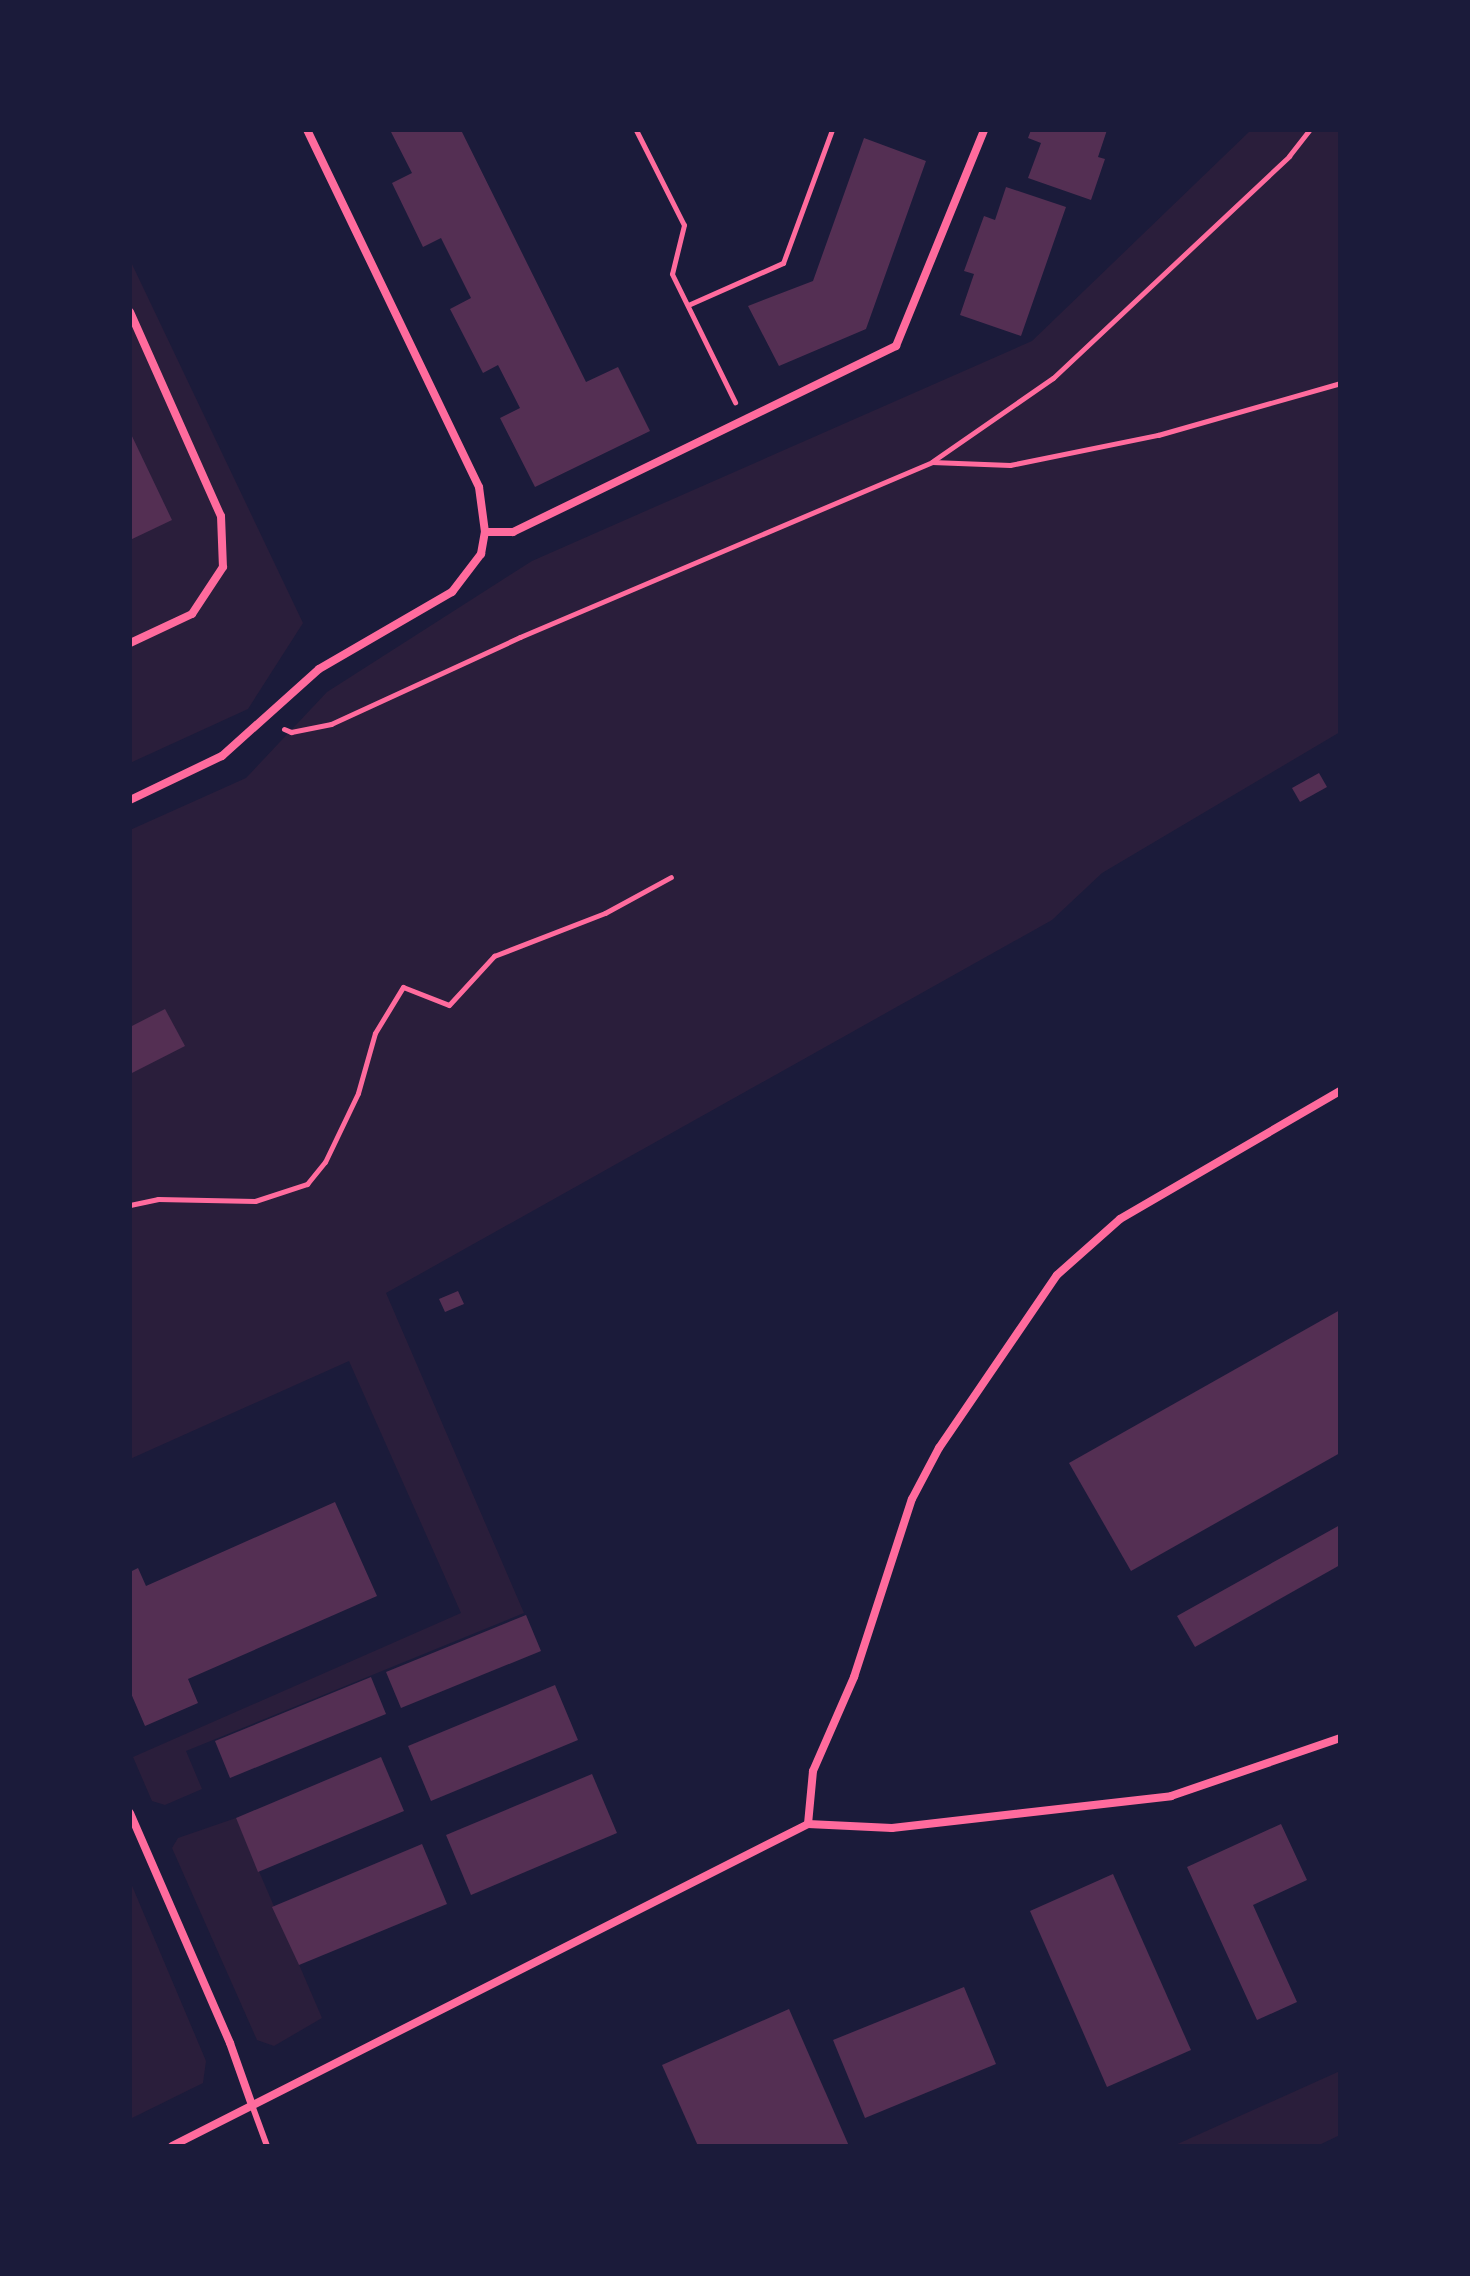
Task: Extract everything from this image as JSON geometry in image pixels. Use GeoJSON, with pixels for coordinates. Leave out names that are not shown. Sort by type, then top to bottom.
{"type":"FeatureCollection","features":[{"type":"Feature","properties":{"kind":"street"},"geometry":{"type":"LineString","coordinates":[[130,800],[222,756],[351,647],[452,592],[481,554],[485,532],[479,487],[307,130]]}},
{"type":"Feature","properties":{"kind":"street"},"geometry":{"type":"LineString","coordinates":[[485,532],[513,532],[896,346],[984,130]]}},
{"type":"Feature","properties":{"kind":"street"},"geometry":{"type":"LineString","coordinates":[[130,312],[221,516],[223,567],[192,614],[130,643]]}},
{"type":"Feature","properties":{"kind":"street"},"geometry":{"type":"LineString","coordinates":[[808,1824],[813,1771],[854,1677],[912,1499],[939,1448],[1057,1275],[1120,1219],[1340,1091]]}},
{"type":"Feature","properties":{"kind":"street"},"geometry":{"type":"LineString","coordinates":[[172,2146],[808,1824],[892,1828],[1171,1796],[1340,1738]]}},
{"type":"Feature","properties":{"kind":"street"},"geometry":{"type":"LineString","coordinates":[[130,1813],[230,2043],[252,2105]]}},
{"type":"Feature","properties":{"kind":"lane"},"geometry":{"type":"LineString","coordinates":[[252,2105],[267,2146]]}},
{"type":"Feature","properties":{"kind":"path"},"geometry":{"type":"LineString","coordinates":[[636,130],[684,225],[672,274],[744,420]]}},
{"type":"Feature","properties":{"kind":"path"},"geometry":{"type":"LineString","coordinates":[[688,305],[783,263],[832,130]]}},
{"type":"Feature","properties":{"kind":"path"},"geometry":{"type":"LineString","coordinates":[[264,720],[291,732],[331,724],[520,637],[932,462],[1053,378],[1289,156],[1309,130]]}},
{"type":"Feature","properties":{"kind":"path"},"geometry":{"type":"LineString","coordinates":[[932,462],[1010,465],[1158,435],[1340,383]]}},
{"type":"Feature","properties":{"kind":"path"},"geometry":{"type":"LineString","coordinates":[[130,1205],[158,1199],[255,1201],[307,1184],[325,1162],[358,1093],[375,1033],[403,987],[449,1005],[494,956],[605,913],[671,877]]}},
{"type":"Feature","properties":{"kind":"shaded area"},"geometry":{"type":"Polygon","coordinates":[[[1251,130],[1340,130],[1340,732],[1102,873],[1052,920],[386,1293],[524,1613],[186,1751],[202,1789],[165,1805],[152,1801],[133,1757],[461,1613],[349,1361],[130,1459],[130,830],[246,778],[327,692],[532,561],[1032,341],[1251,130]]]}},
{"type":"Feature","properties":{"kind":"shaded area"},"geometry":{"type":"Polygon","coordinates":[[[130,260],[303,623],[248,709],[130,763],[130,260]]]}},
{"type":"Feature","properties":{"kind":"shaded area"},"geometry":{"type":"Polygon","coordinates":[[[236,1818],[322,2018],[274,2046],[257,2040],[172,1848],[178,1838],[236,1818]]]}},
{"type":"Feature","properties":{"kind":"shaded area"},"geometry":{"type":"Polygon","coordinates":[[[130,1881],[206,2061],[203,2083],[130,2119],[130,1881]]]}},
{"type":"Feature","properties":{"kind":"shaded area"},"geometry":{"type":"Polygon","coordinates":[[[1340,2071],[1340,2135],[1317,2146],[1173,2146],[1340,2071]]]}},
{"type":"Feature","properties":{"kind":"building"},"geometry":{"type":"Polygon","coordinates":[[[390,130],[461,130],[586,382],[618,367],[650,431],[535,487],[500,418],[520,408],[498,365],[483,373],[450,309],[471,298],[441,238],[423,247],[392,183],[412,173],[390,130]]]}},
{"type":"Feature","properties":{"kind":"building"},"geometry":{"type":"Polygon","coordinates":[[[1031,130],[1107,130],[1098,157],[1105,159],[1091,200],[1028,178],[1041,143],[1028,138],[1031,130]]]}},
{"type":"Feature","properties":{"kind":"building"},"geometry":{"type":"Polygon","coordinates":[[[864,138],[926,161],[866,329],[779,366],[748,306],[813,281],[864,138]]]}},
{"type":"Feature","properties":{"kind":"building"},"geometry":{"type":"Polygon","coordinates":[[[1006,187],[1066,207],[1021,336],[960,315],[974,274],[964,271],[984,216],[995,220],[1006,187]]]}},
{"type":"Feature","properties":{"kind":"building"},"geometry":{"type":"Polygon","coordinates":[[[130,432],[172,520],[130,540],[130,432]]]}},
{"type":"Feature","properties":{"kind":"building"},"geometry":{"type":"Polygon","coordinates":[[[1319,773],[1327,787],[1300,802],[1292,788],[1319,773]]]}},
{"type":"Feature","properties":{"kind":"building"},"geometry":{"type":"Polygon","coordinates":[[[165,1009],[185,1046],[130,1074],[130,1027],[165,1009]]]}},
{"type":"Feature","properties":{"kind":"building"},"geometry":{"type":"Polygon","coordinates":[[[458,1291],[464,1304],[445,1312],[439,1299],[458,1291]]]}},
{"type":"Feature","properties":{"kind":"building"},"geometry":{"type":"Polygon","coordinates":[[[1340,1310],[1340,1453],[1131,1571],[1069,1463],[1340,1310]]]}},
{"type":"Feature","properties":{"kind":"building"},"geometry":{"type":"Polygon","coordinates":[[[335,1502],[377,1596],[188,1679],[198,1703],[145,1726],[130,1691],[130,1572],[138,1568],[146,1586],[335,1502]]]}},
{"type":"Feature","properties":{"kind":"building"},"geometry":{"type":"Polygon","coordinates":[[[1340,1525],[1340,1565],[1195,1647],[1177,1616],[1340,1525]]]}},
{"type":"Feature","properties":{"kind":"building"},"geometry":{"type":"Polygon","coordinates":[[[526,1615],[541,1651],[401,1708],[386,1672],[526,1615]]]}},
{"type":"Feature","properties":{"kind":"building"},"geometry":{"type":"Polygon","coordinates":[[[371,1677],[386,1714],[230,1778],[215,1741],[371,1677]]]}},
{"type":"Feature","properties":{"kind":"building"},"geometry":{"type":"Polygon","coordinates":[[[555,1685],[578,1740],[431,1801],[408,1746],[555,1685]]]}},
{"type":"Feature","properties":{"kind":"building"},"geometry":{"type":"Polygon","coordinates":[[[381,1757],[404,1811],[258,1872],[236,1818],[381,1757]]]}},
{"type":"Feature","properties":{"kind":"building"},"geometry":{"type":"Polygon","coordinates":[[[592,1774],[617,1833],[471,1895],[446,1835],[592,1774]]]}},
{"type":"Feature","properties":{"kind":"building"},"geometry":{"type":"Polygon","coordinates":[[[1281,1824],[1307,1880],[1253,1905],[1297,2002],[1257,2020],[1187,1867],[1281,1824]]]}},
{"type":"Feature","properties":{"kind":"building"},"geometry":{"type":"Polygon","coordinates":[[[422,1844],[447,1904],[299,1965],[272,1907],[422,1844]]]}},
{"type":"Feature","properties":{"kind":"building"},"geometry":{"type":"Polygon","coordinates":[[[1113,1874],[1191,2050],[1107,2087],[1030,1911],[1113,1874]]]}},
{"type":"Feature","properties":{"kind":"building"},"geometry":{"type":"Polygon","coordinates":[[[964,1987],[996,2064],[865,2118],[833,2040],[964,1987]]]}},
{"type":"Feature","properties":{"kind":"building"},"geometry":{"type":"Polygon","coordinates":[[[789,2009],[849,2146],[698,2146],[662,2065],[789,2009]]]}}]}
